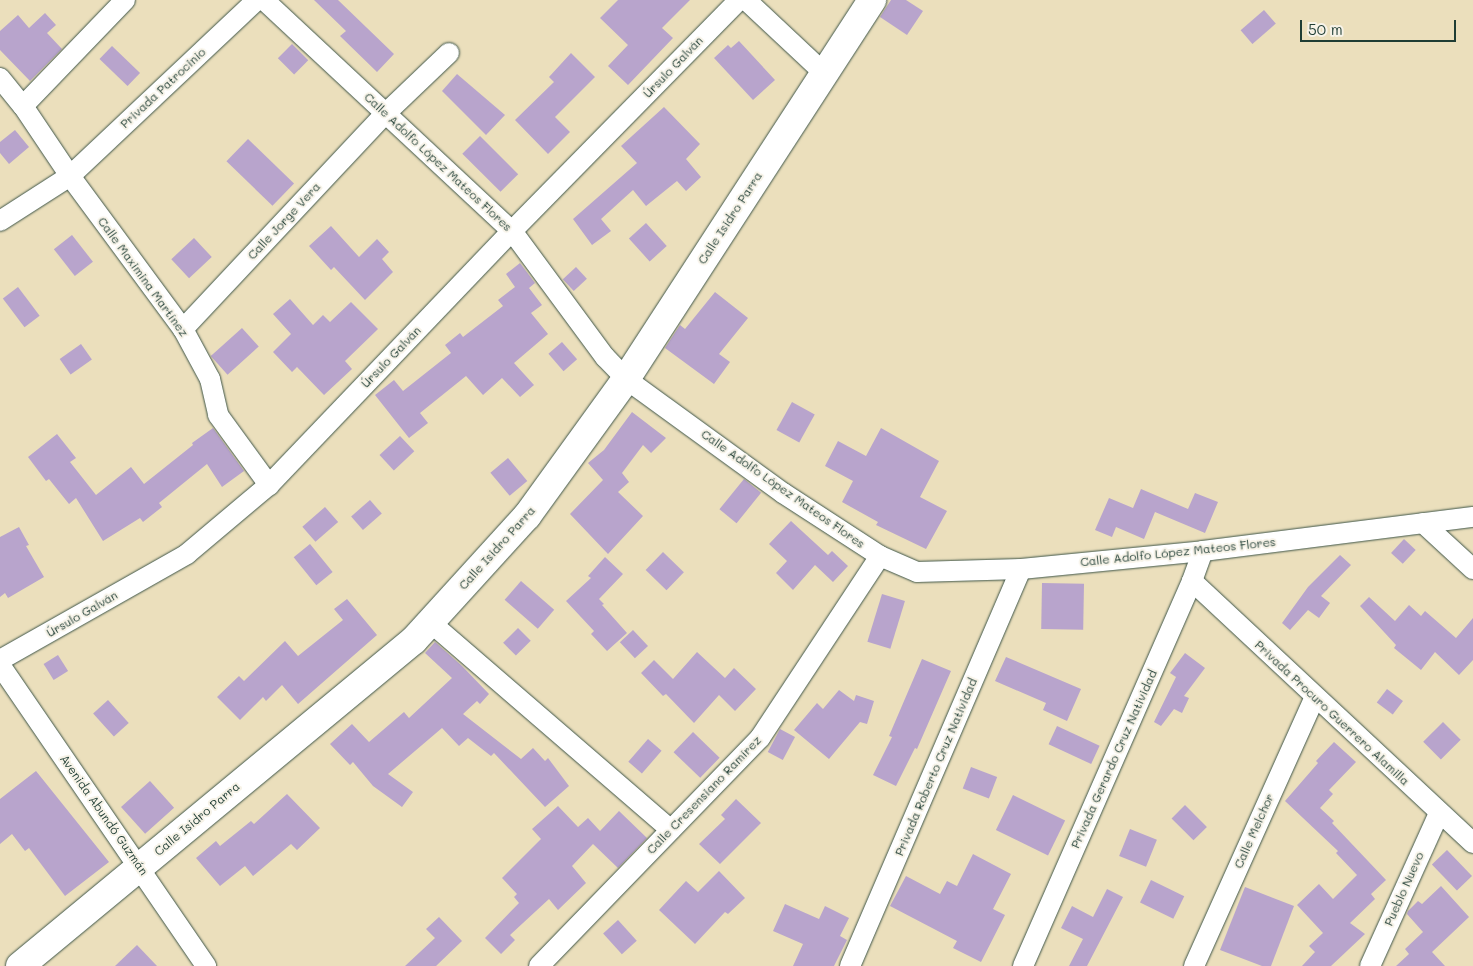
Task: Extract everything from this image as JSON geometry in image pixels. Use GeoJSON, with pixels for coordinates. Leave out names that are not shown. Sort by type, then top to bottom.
{"type":"FeatureCollection","features":[{"type":"Feature","properties":{"kind":"street"},"geometry":{"type":"LineString","coordinates":[[23,106],[125,0]]}},
{"type":"Feature","properties":{"kind":"street","name":"Privada Patrocinio"},"geometry":{"type":"LineString","coordinates":[[0,221],[70,176],[257,0]]}},
{"type":"Feature","properties":{"kind":"street","name":"Calle Adolfo López Mateos Flores"},"geometry":{"type":"LineString","coordinates":[[264,0],[512,231],[604,357],[626,379],[784,493],[880,556],[917,572],[1021,569],[1203,551],[1473,517]]}},
{"type":"Feature","properties":{"kind":"street","name":"Úrsulo Galván"},"geometry":{"type":"LineString","coordinates":[[0,660],[187,554],[269,485],[512,231],[739,0]]}},
{"type":"Feature","properties":{"kind":"street"},"geometry":{"type":"LineString","coordinates":[[746,0],[824,73]]}},
{"type":"Feature","properties":{"kind":"street","name":"Calle Isidro Parra"},"geometry":{"type":"LineString","coordinates":[[20,966],[414,640],[527,516],[626,379],[872,0]]}},
{"type":"Feature","properties":{"kind":"street","name":"Calle Jorge Vera"},"geometry":{"type":"LineString","coordinates":[[183,329],[386,113],[450,53]]}},
{"type":"Feature","properties":{"kind":"street","name":"Calle Maximina Martínez"},"geometry":{"type":"LineString","coordinates":[[0,78],[23,106],[70,176],[183,329],[210,379],[218,415],[269,485]]}},
{"type":"Feature","properties":{"kind":"street"},"geometry":{"type":"LineString","coordinates":[[1423,524],[1473,569]]}},
{"type":"Feature","properties":{"kind":"street","name":"Privada Gerardo Cruz Natividad"},"geometry":{"type":"LineString","coordinates":[[1023,966],[1192,581],[1203,551]]}},
{"type":"Feature","properties":{"kind":"street","name":"Calle Cresensiano Ramírez"},"geometry":{"type":"LineString","coordinates":[[539,966],[760,738],[880,556]]}},
{"type":"Feature","properties":{"kind":"street","name":"Privada Roberto Cruz Natividad"},"geometry":{"type":"LineString","coordinates":[[850,966],[1021,569]]}},
{"type":"Feature","properties":{"kind":"street","name":"Privada Procuro Guerrero Alamilla"},"geometry":{"type":"LineString","coordinates":[[1192,581],[1314,697],[1473,843]]}},
{"type":"Feature","properties":{"kind":"street"},"geometry":{"type":"LineString","coordinates":[[430,622],[671,830]]}},
{"type":"Feature","properties":{"kind":"street","name":"Avenida Abundó Guzmán"},"geometry":{"type":"LineString","coordinates":[[0,664],[140,866],[206,966]]}},
{"type":"Feature","properties":{"kind":"street","name":"Calle Melchor"},"geometry":{"type":"LineString","coordinates":[[1194,966],[1314,697]]}},
{"type":"Feature","properties":{"kind":"street","name":"Pueblo Nuevo"},"geometry":{"type":"LineString","coordinates":[[1370,966],[1439,813]]}},
{"type":"Feature","properties":{"kind":"building"},"geometry":{"type":"Polygon","coordinates":[[[314,0],[338,0],[394,54],[377,72],[340,36],[346,31],[314,0]]]}},
{"type":"Feature","properties":{"kind":"building"},"geometry":{"type":"Polygon","coordinates":[[[618,0],[690,0],[662,28],[673,38],[628,85],[608,66],[628,45],[600,18],[618,0]]]}},
{"type":"Feature","properties":{"kind":"building"},"geometry":{"type":"Polygon","coordinates":[[[891,0],[906,0],[923,11],[907,35],[880,17],[891,0]]]}},
{"type":"Feature","properties":{"kind":"building"},"geometry":{"type":"Polygon","coordinates":[[[1264,10],[1276,24],[1252,44],[1241,30],[1264,10]]]}},
{"type":"Feature","properties":{"kind":"building"},"geometry":{"type":"Polygon","coordinates":[[[45,13],[56,25],[47,33],[62,49],[30,81],[0,50],[0,31],[18,15],[29,28],[45,13]]]}},
{"type":"Feature","properties":{"kind":"building"},"geometry":{"type":"Polygon","coordinates":[[[739,41],[775,80],[753,100],[714,58],[728,45],[731,48],[739,41]]]}},
{"type":"Feature","properties":{"kind":"building"},"geometry":{"type":"Polygon","coordinates":[[[292,44],[308,60],[294,74],[278,58],[292,44]]]}},
{"type":"Feature","properties":{"kind":"building"},"geometry":{"type":"Polygon","coordinates":[[[112,46],[140,73],[128,86],[99,59],[112,46]]]}},
{"type":"Feature","properties":{"kind":"building"},"geometry":{"type":"Polygon","coordinates":[[[571,53],[595,77],[555,117],[570,132],[548,154],[515,120],[554,82],[549,77],[571,53]]]}},
{"type":"Feature","properties":{"kind":"building"},"geometry":{"type":"Polygon","coordinates":[[[457,74],[505,115],[486,135],[442,91],[457,74]]]}},
{"type":"Feature","properties":{"kind":"building"},"geometry":{"type":"Polygon","coordinates":[[[664,107],[700,144],[686,159],[701,177],[686,191],[677,181],[646,206],[633,190],[601,219],[611,231],[592,245],[573,219],[637,163],[621,146],[664,107]]]}},
{"type":"Feature","properties":{"kind":"building"},"geometry":{"type":"Polygon","coordinates":[[[15,130],[29,147],[9,164],[0,153],[0,142],[15,130]]]}},
{"type":"Feature","properties":{"kind":"building"},"geometry":{"type":"Polygon","coordinates":[[[480,136],[518,174],[501,192],[462,154],[480,136]]]}},
{"type":"Feature","properties":{"kind":"building"},"geometry":{"type":"Polygon","coordinates":[[[248,139],[294,183],[273,206],[226,161],[248,139]]]}},
{"type":"Feature","properties":{"kind":"building"},"geometry":{"type":"Polygon","coordinates":[[[646,223],[667,246],[650,261],[629,238],[646,223]]]}},
{"type":"Feature","properties":{"kind":"building"},"geometry":{"type":"Polygon","coordinates":[[[331,226],[359,257],[377,239],[389,252],[382,259],[393,272],[365,300],[334,267],[331,270],[309,246],[331,226]]]}},
{"type":"Feature","properties":{"kind":"building"},"geometry":{"type":"Polygon","coordinates":[[[72,235],[93,262],[75,276],[54,249],[72,235]]]}},
{"type":"Feature","properties":{"kind":"building"},"geometry":{"type":"Polygon","coordinates":[[[194,238],[212,257],[189,278],[171,259],[194,238]]]}},
{"type":"Feature","properties":{"kind":"building"},"geometry":{"type":"Polygon","coordinates":[[[520,263],[535,283],[529,288],[542,305],[531,313],[548,334],[514,363],[534,385],[520,397],[502,378],[483,395],[466,376],[420,413],[428,423],[409,438],[375,395],[394,380],[403,391],[451,353],[445,345],[460,333],[463,337],[503,306],[498,300],[515,287],[506,274],[520,263]]]}},
{"type":"Feature","properties":{"kind":"building"},"geometry":{"type":"Polygon","coordinates":[[[576,267],[587,279],[574,291],[563,279],[576,267]]]}},
{"type":"Feature","properties":{"kind":"building"},"geometry":{"type":"Polygon","coordinates":[[[18,287],[40,316],[24,327],[3,298],[18,287]]]}},
{"type":"Feature","properties":{"kind":"building"},"geometry":{"type":"Polygon","coordinates":[[[715,292],[748,318],[719,354],[730,362],[714,384],[665,348],[680,325],[685,329],[715,292]]]}},
{"type":"Feature","properties":{"kind":"building"},"geometry":{"type":"Polygon","coordinates":[[[290,299],[313,325],[323,315],[330,322],[351,302],[378,329],[345,361],[352,369],[324,395],[297,367],[292,372],[273,352],[291,334],[273,314],[290,299]]]}},
{"type":"Feature","properties":{"kind":"building"},"geometry":{"type":"Polygon","coordinates":[[[242,328],[259,347],[228,375],[211,356],[242,328]]]}},
{"type":"Feature","properties":{"kind":"building"},"geometry":{"type":"Polygon","coordinates":[[[562,342],[577,359],[564,371],[548,354],[562,342]]]}},
{"type":"Feature","properties":{"kind":"building"},"geometry":{"type":"Polygon","coordinates":[[[81,344],[92,360],[71,374],[60,359],[81,344]]]}},
{"type":"Feature","properties":{"kind":"building"},"geometry":{"type":"Polygon","coordinates":[[[792,402],[815,415],[799,443],[776,430],[792,402]]]}},
{"type":"Feature","properties":{"kind":"building"},"geometry":{"type":"Polygon","coordinates":[[[632,412],[666,438],[651,453],[643,445],[622,473],[629,482],[618,492],[643,516],[608,554],[570,514],[603,480],[588,463],[604,450],[632,412]]]}},
{"type":"Feature","properties":{"kind":"building"},"geometry":{"type":"Polygon","coordinates":[[[213,428],[244,471],[222,487],[207,464],[159,503],[162,507],[143,522],[140,518],[103,541],[76,498],[69,504],[49,479],[46,481],[28,457],[57,434],[76,458],[70,462],[96,495],[131,467],[144,484],[193,445],[192,443],[213,428]]]}},
{"type":"Feature","properties":{"kind":"building"},"geometry":{"type":"Polygon","coordinates":[[[881,428],[939,461],[920,497],[947,511],[926,549],[876,525],[878,522],[842,502],[853,481],[825,466],[838,441],[866,456],[881,428]]]}},
{"type":"Feature","properties":{"kind":"building"},"geometry":{"type":"Polygon","coordinates":[[[400,436],[414,451],[394,470],[380,455],[400,436]]]}},
{"type":"Feature","properties":{"kind":"building"},"geometry":{"type":"Polygon","coordinates":[[[508,458],[527,481],[510,496],[490,473],[508,458]]]}},
{"type":"Feature","properties":{"kind":"building"},"geometry":{"type":"Polygon","coordinates":[[[744,479],[761,493],[737,523],[719,509],[744,479]]]}},
{"type":"Feature","properties":{"kind":"building"},"geometry":{"type":"Polygon","coordinates":[[[1141,489],[1188,509],[1195,493],[1218,502],[1205,533],[1155,512],[1144,539],[1116,527],[1112,537],[1095,530],[1109,498],[1133,508],[1141,489]]]}},
{"type":"Feature","properties":{"kind":"building"},"geometry":{"type":"Polygon","coordinates":[[[370,500],[382,514],[363,530],[351,516],[370,500]]]}},
{"type":"Feature","properties":{"kind":"building"},"geometry":{"type":"Polygon","coordinates":[[[325,507],[338,522],[315,542],[302,527],[325,507]]]}},
{"type":"Feature","properties":{"kind":"building"},"geometry":{"type":"Polygon","coordinates":[[[791,521],[828,555],[832,551],[848,566],[833,582],[815,565],[793,590],[776,573],[787,561],[769,544],[791,521]]]}},
{"type":"Feature","properties":{"kind":"building"},"geometry":{"type":"Polygon","coordinates":[[[19,527],[29,545],[26,546],[44,577],[8,598],[5,593],[0,597],[0,537],[19,527]]]}},
{"type":"Feature","properties":{"kind":"building"},"geometry":{"type":"Polygon","coordinates":[[[1404,539],[1416,550],[1403,564],[1391,553],[1404,539]]]}},
{"type":"Feature","properties":{"kind":"building"},"geometry":{"type":"Polygon","coordinates":[[[310,544],[333,572],[316,585],[294,557],[310,544]]]}},
{"type":"Feature","properties":{"kind":"building"},"geometry":{"type":"Polygon","coordinates":[[[663,552],[684,572],[666,590],[646,570],[663,552]]]}},
{"type":"Feature","properties":{"kind":"building"},"geometry":{"type":"Polygon","coordinates":[[[1340,555],[1351,565],[1321,596],[1330,603],[1319,618],[1308,610],[1290,630],[1282,623],[1308,587],[1340,555]]]}},
{"type":"Feature","properties":{"kind":"building"},"geometry":{"type":"Polygon","coordinates":[[[605,557],[623,574],[599,599],[627,633],[607,651],[591,634],[594,631],[566,601],[591,578],[588,576],[605,557]]]}},
{"type":"Feature","properties":{"kind":"building"},"geometry":{"type":"Polygon","coordinates":[[[521,581],[554,610],[538,629],[505,600],[521,581]]]}},
{"type":"Feature","properties":{"kind":"building"},"geometry":{"type":"Polygon","coordinates":[[[1042,583],[1084,584],[1083,630],[1041,629],[1042,583]]]}},
{"type":"Feature","properties":{"kind":"building"},"geometry":{"type":"Polygon","coordinates":[[[882,594],[905,601],[890,649],[867,642],[882,594]]]}},
{"type":"Feature","properties":{"kind":"building"},"geometry":{"type":"Polygon","coordinates":[[[1369,597],[1395,621],[1409,605],[1421,616],[1425,611],[1456,638],[1473,618],[1473,660],[1459,675],[1435,652],[1421,670],[1394,648],[1396,645],[1360,606],[1369,597]]]}},
{"type":"Feature","properties":{"kind":"building"},"geometry":{"type":"Polygon","coordinates":[[[347,599],[377,635],[298,704],[282,685],[266,701],[263,697],[240,720],[217,697],[239,676],[244,681],[285,641],[298,656],[343,620],[334,609],[347,599]]]}},
{"type":"Feature","properties":{"kind":"building"},"geometry":{"type":"Polygon","coordinates":[[[518,628],[531,641],[516,656],[503,643],[518,628]]]}},
{"type":"Feature","properties":{"kind":"building"},"geometry":{"type":"Polygon","coordinates":[[[633,630],[648,646],[635,658],[620,642],[633,630]]]}},
{"type":"Feature","properties":{"kind":"building"},"geometry":{"type":"Polygon","coordinates":[[[435,642],[489,694],[480,704],[477,701],[463,714],[521,759],[533,748],[545,761],[548,758],[569,786],[545,807],[494,753],[491,756],[468,738],[459,746],[442,728],[388,774],[413,792],[402,807],[373,786],[353,762],[350,765],[330,744],[352,724],[369,742],[404,712],[409,718],[452,678],[425,653],[435,642]]]}},
{"type":"Feature","properties":{"kind":"building"},"geometry":{"type":"Polygon","coordinates":[[[697,652],[725,678],[734,668],[756,689],[735,711],[719,695],[694,723],[666,694],[663,696],[641,673],[654,660],[673,679],[697,652]]]}},
{"type":"Feature","properties":{"kind":"building"},"geometry":{"type":"Polygon","coordinates":[[[1185,653],[1205,668],[1184,696],[1189,698],[1182,713],[1174,709],[1161,726],[1154,722],[1176,677],[1170,673],[1185,653]]]}},
{"type":"Feature","properties":{"kind":"building"},"geometry":{"type":"Polygon","coordinates":[[[58,655],[68,671],[54,680],[44,664],[58,655]]]}},
{"type":"Feature","properties":{"kind":"building"},"geometry":{"type":"Polygon","coordinates":[[[1006,657],[1081,689],[1067,721],[1043,710],[1046,703],[995,681],[1006,657]]]}},
{"type":"Feature","properties":{"kind":"building"},"geometry":{"type":"Polygon","coordinates":[[[922,659],[951,671],[917,749],[915,748],[896,786],[873,775],[892,737],[889,736],[922,659]]]}},
{"type":"Feature","properties":{"kind":"building"},"geometry":{"type":"Polygon","coordinates":[[[1387,689],[1403,701],[1393,715],[1377,703],[1387,689]]]}},
{"type":"Feature","properties":{"kind":"building"},"geometry":{"type":"Polygon","coordinates":[[[839,690],[854,701],[856,695],[874,701],[867,724],[860,722],[829,759],[794,730],[817,703],[823,709],[839,690]]]}},
{"type":"Feature","properties":{"kind":"building"},"geometry":{"type":"Polygon","coordinates":[[[108,700],[129,723],[114,736],[93,713],[108,700]]]}},
{"type":"Feature","properties":{"kind":"building"},"geometry":{"type":"Polygon","coordinates":[[[1443,722],[1461,740],[1441,759],[1423,742],[1443,722]]]}},
{"type":"Feature","properties":{"kind":"building"},"geometry":{"type":"Polygon","coordinates":[[[1057,726],[1100,746],[1091,764],[1049,744],[1057,726]]]}},
{"type":"Feature","properties":{"kind":"building"},"geometry":{"type":"Polygon","coordinates":[[[780,729],[795,737],[783,760],[768,752],[780,729]]]}},
{"type":"Feature","properties":{"kind":"building"},"geometry":{"type":"Polygon","coordinates":[[[693,732],[720,758],[700,778],[674,752],[693,732]]]}},
{"type":"Feature","properties":{"kind":"building"},"geometry":{"type":"Polygon","coordinates":[[[648,739],[662,751],[642,773],[628,762],[648,739]]]}},
{"type":"Feature","properties":{"kind":"building"},"geometry":{"type":"Polygon","coordinates":[[[1334,742],[1356,762],[1329,790],[1333,794],[1320,808],[1334,821],[1332,823],[1386,880],[1371,894],[1375,899],[1350,923],[1365,934],[1331,966],[1302,966],[1315,952],[1309,946],[1323,933],[1297,905],[1319,884],[1333,899],[1357,875],[1336,853],[1338,851],[1285,801],[1318,763],[1316,761],[1334,742]]]}},
{"type":"Feature","properties":{"kind":"building"},"geometry":{"type":"Polygon","coordinates":[[[971,767],[997,777],[989,799],[963,788],[971,767]]]}},
{"type":"Feature","properties":{"kind":"building"},"geometry":{"type":"Polygon","coordinates":[[[36,771],[109,862],[65,896],[29,848],[25,851],[12,834],[0,844],[0,799],[36,771]]]}},
{"type":"Feature","properties":{"kind":"building"},"geometry":{"type":"Polygon","coordinates":[[[150,781],[174,808],[145,834],[121,807],[150,781]]]}},
{"type":"Feature","properties":{"kind":"building"},"geometry":{"type":"Polygon","coordinates":[[[287,794],[320,828],[297,850],[291,844],[253,876],[245,866],[220,886],[196,858],[216,841],[220,846],[251,821],[254,824],[287,794]]]}},
{"type":"Feature","properties":{"kind":"building"},"geometry":{"type":"Polygon","coordinates":[[[1013,795],[1065,820],[1048,855],[996,830],[1013,795]]]}},
{"type":"Feature","properties":{"kind":"building"},"geometry":{"type":"Polygon","coordinates":[[[736,799],[761,823],[720,864],[699,844],[725,819],[721,815],[736,799]]]}},
{"type":"Feature","properties":{"kind":"building"},"geometry":{"type":"Polygon","coordinates":[[[1185,805],[1207,827],[1193,840],[1172,818],[1185,805]]]}},
{"type":"Feature","properties":{"kind":"building"},"geometry":{"type":"Polygon","coordinates":[[[558,806],[578,827],[588,818],[600,831],[619,811],[647,838],[618,868],[593,844],[572,866],[586,883],[558,910],[549,899],[510,935],[515,940],[501,954],[485,938],[519,903],[514,897],[517,894],[502,878],[541,839],[532,829],[558,806]]]}},
{"type":"Feature","properties":{"kind":"building"},"geometry":{"type":"Polygon","coordinates":[[[1130,829],[1157,840],[1146,867],[1119,856],[1130,829]]]}},
{"type":"Feature","properties":{"kind":"building"},"geometry":{"type":"Polygon","coordinates":[[[1447,850],[1472,876],[1457,890],[1432,865],[1447,850]]]}},
{"type":"Feature","properties":{"kind":"building"},"geometry":{"type":"Polygon","coordinates":[[[973,854],[1011,874],[993,909],[1005,915],[981,962],[953,948],[957,941],[890,906],[906,876],[940,894],[947,881],[957,886],[973,854]]]}},
{"type":"Feature","properties":{"kind":"building"},"geometry":{"type":"Polygon","coordinates":[[[719,871],[745,898],[728,914],[725,912],[695,944],[659,910],[686,881],[698,892],[719,871]]]}},
{"type":"Feature","properties":{"kind":"building"},"geometry":{"type":"Polygon","coordinates":[[[1151,880],[1184,896],[1173,919],[1140,902],[1151,880]]]}},
{"type":"Feature","properties":{"kind":"building"},"geometry":{"type":"Polygon","coordinates":[[[1441,886],[1469,917],[1432,952],[1445,966],[1396,966],[1409,954],[1405,949],[1423,932],[1407,914],[1408,911],[1418,901],[1422,904],[1441,886]]]}},
{"type":"Feature","properties":{"kind":"building"},"geometry":{"type":"Polygon","coordinates":[[[1245,887],[1294,906],[1271,966],[1262,966],[1220,950],[1245,887]]]}},
{"type":"Feature","properties":{"kind":"building"},"geometry":{"type":"Polygon","coordinates":[[[1107,889],[1123,897],[1087,966],[1069,966],[1083,939],[1061,928],[1072,906],[1093,917],[1107,889]]]}},
{"type":"Feature","properties":{"kind":"building"},"geometry":{"type":"Polygon","coordinates":[[[785,904],[819,919],[825,906],[849,918],[840,936],[847,940],[834,966],[793,966],[803,944],[773,931],[785,904]]]}},
{"type":"Feature","properties":{"kind":"building"},"geometry":{"type":"Polygon","coordinates":[[[439,917],[462,941],[436,966],[405,966],[435,938],[426,929],[439,917]]]}},
{"type":"Feature","properties":{"kind":"building"},"geometry":{"type":"Polygon","coordinates":[[[618,920],[637,941],[622,954],[603,933],[618,920]]]}},
{"type":"Feature","properties":{"kind":"building"},"geometry":{"type":"Polygon","coordinates":[[[137,945],[157,966],[115,966],[137,945]]]}}]}
